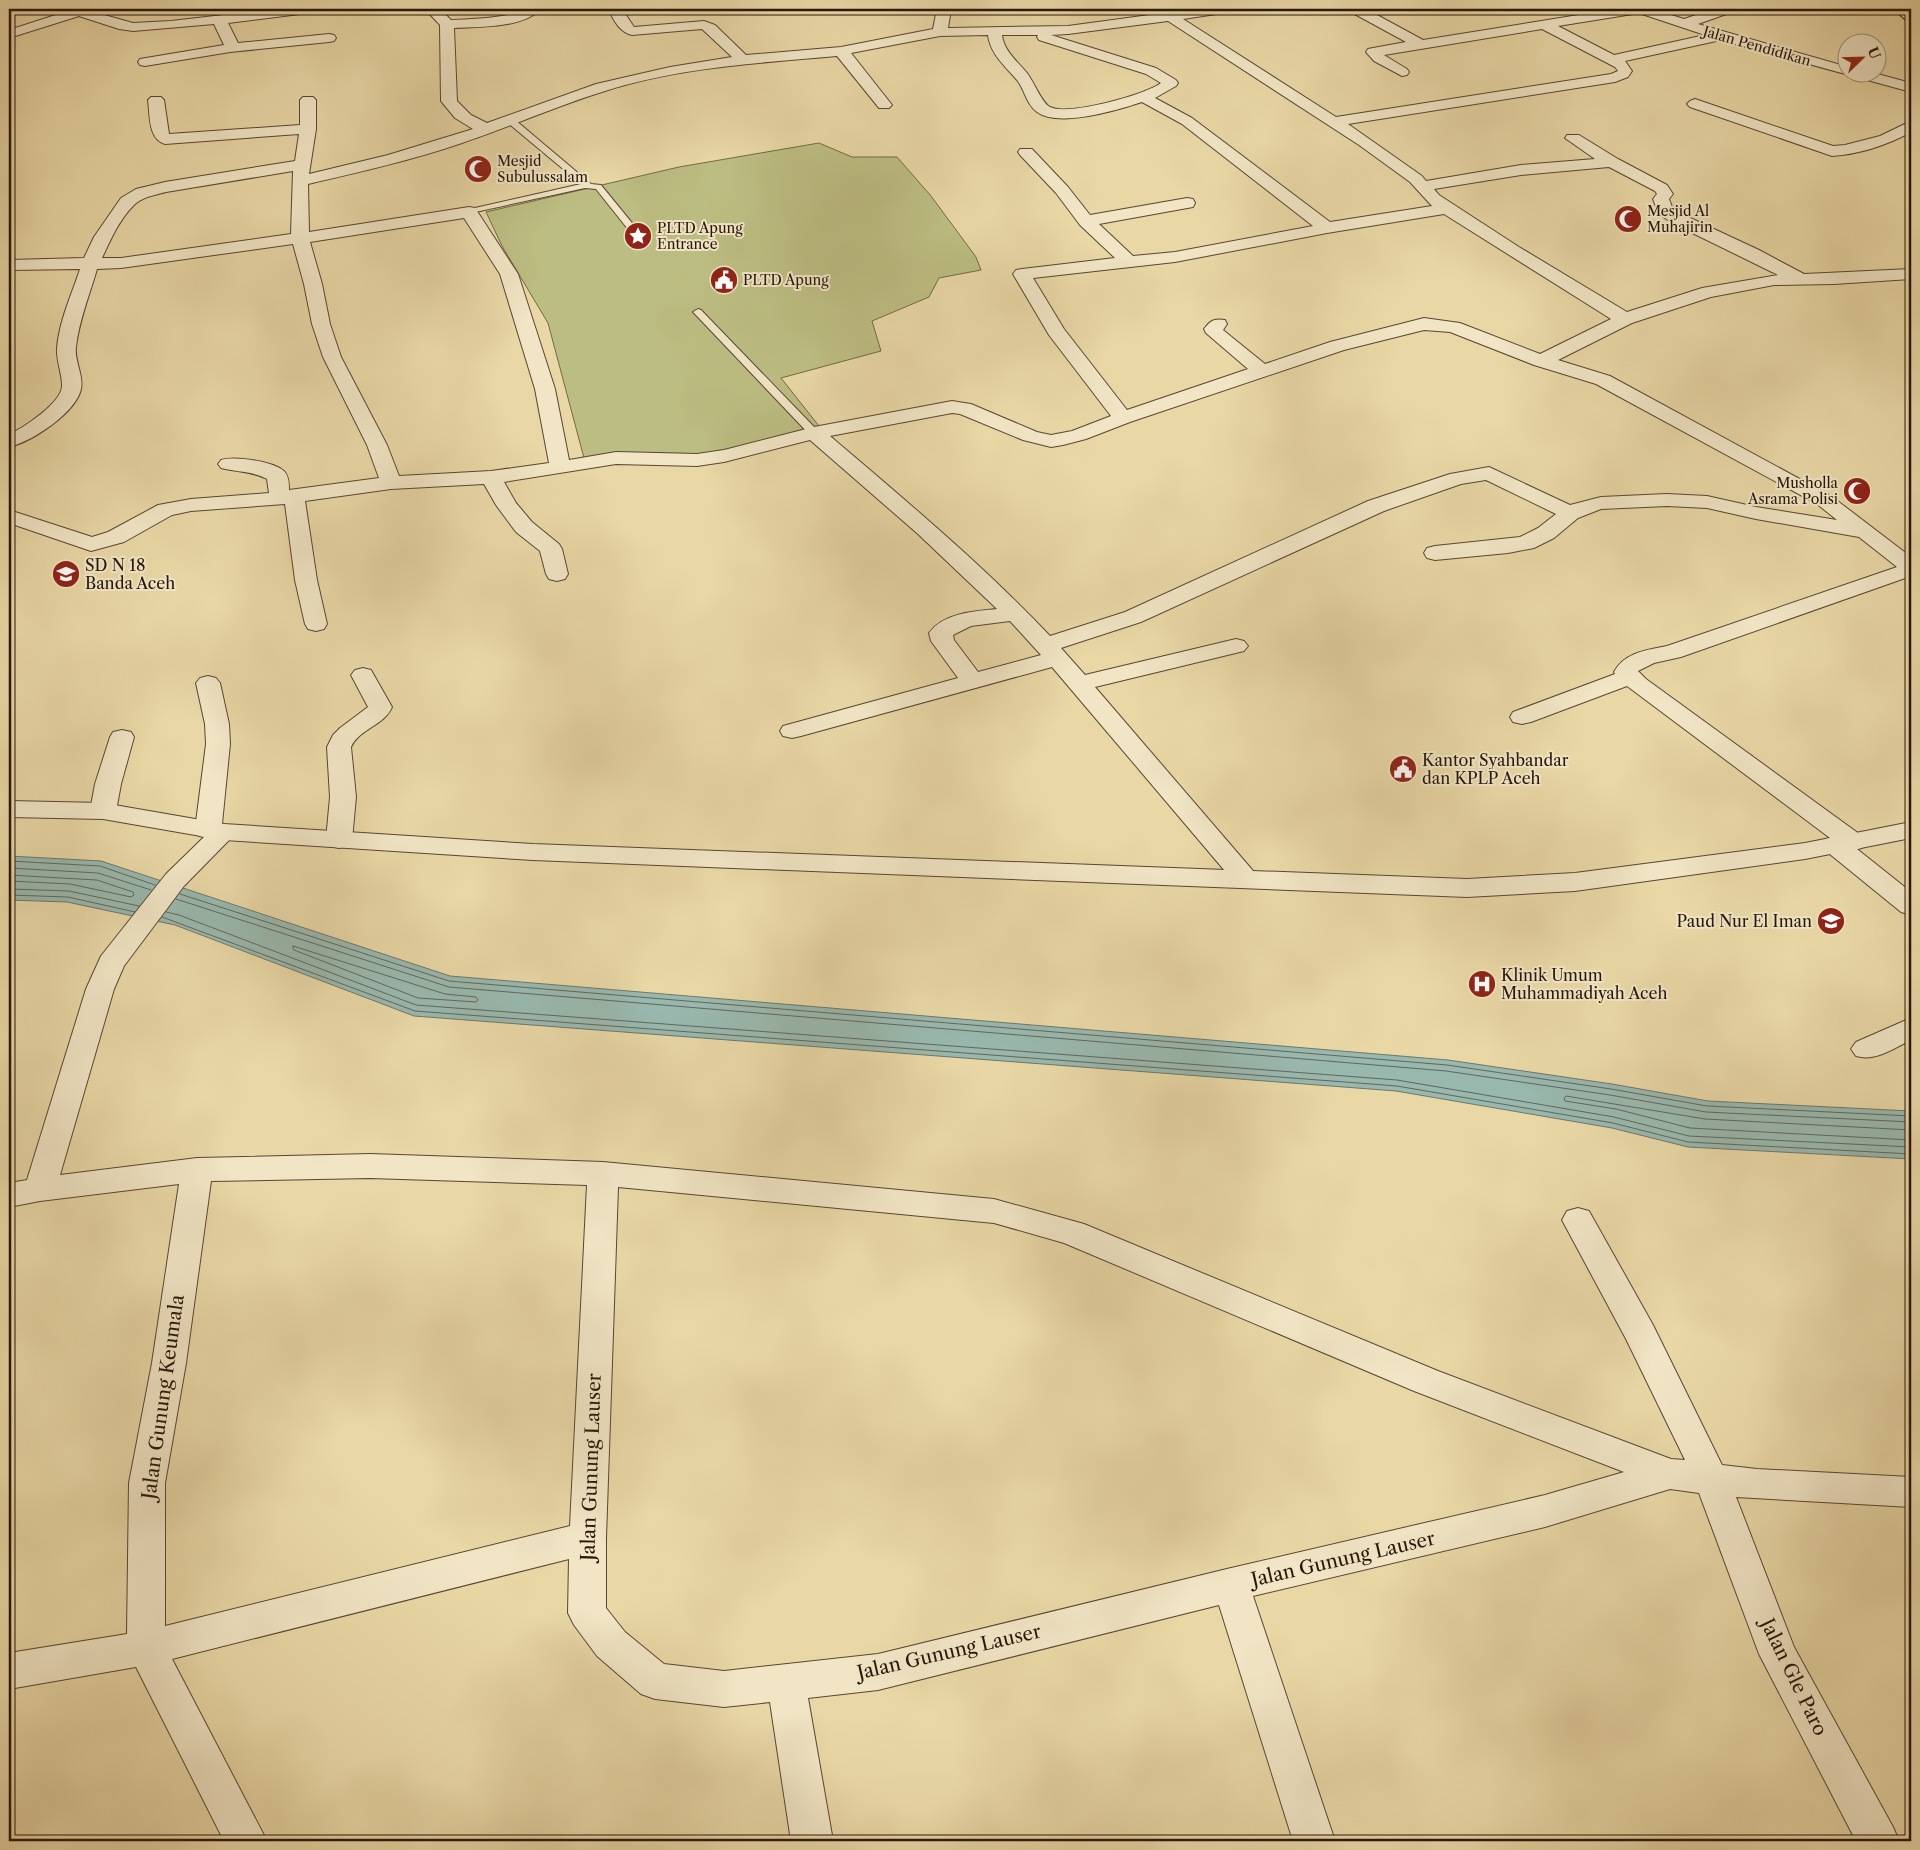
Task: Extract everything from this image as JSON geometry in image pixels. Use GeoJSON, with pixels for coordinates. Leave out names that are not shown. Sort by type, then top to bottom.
{"type":"FeatureCollection","features":[{"type":"Feature","properties":{"kind":"highway"},"geometry":{"type":"LineString","coordinates":[[1900,9],[1911,17]]}},
{"type":"Feature","properties":{"kind":"street"},"geometry":{"type":"LineString","coordinates":[[9,34],[75,10],[124,26],[156,26],[308,9]]}},
{"type":"Feature","properties":{"kind":"street"},"geometry":{"type":"LineString","coordinates":[[432,9],[447,24],[449,101],[465,119],[488,129]]}},
{"type":"Feature","properties":{"kind":"street"},"geometry":{"type":"LineString","coordinates":[[447,24],[507,19],[520,16],[533,9]]}},
{"type":"Feature","properties":{"kind":"street"},"geometry":{"type":"LineString","coordinates":[[615,9],[626,28],[632,30],[704,25],[710,28],[743,60]]}},
{"type":"Feature","properties":{"kind":"street"},"geometry":{"type":"LineString","coordinates":[[940,32],[944,9]]}},
{"type":"Feature","properties":{"kind":"street"},"geometry":{"type":"LineString","coordinates":[[9,441],[23,436],[46,420],[65,402],[72,388],[66,348],[90,264],[103,237],[127,202],[142,193],[165,187],[301,173],[393,159],[511,121],[600,87],[678,70],[743,60],[841,51],[940,32],[1034,31],[1090,28],[1224,9]]}},
{"type":"Feature","properties":{"kind":"street"},"geometry":{"type":"LineString","coordinates":[[1356,9],[1420,44]]}},
{"type":"Feature","properties":{"kind":"street"},"geometry":{"type":"LineString","coordinates":[[1402,72],[1379,58],[1373,52],[1640,9]]}},
{"type":"Feature","properties":{"kind":"street","name":"Jalan Pendidikan"},"geometry":{"type":"LineString","coordinates":[[1640,9],[1722,36],[1838,69]]}},
{"type":"Feature","properties":{"kind":"street"},"geometry":{"type":"LineString","coordinates":[[1683,24],[1727,9]]}},
{"type":"Feature","properties":{"kind":"street"},"geometry":{"type":"LineString","coordinates":[[1170,16],[1365,142],[1424,186],[1427,194],[1447,208],[1538,267],[1625,319]]}},
{"type":"Feature","properties":{"kind":"street"},"geometry":{"type":"LineString","coordinates":[[219,19],[228,35],[232,46],[230,48]]}},
{"type":"Feature","properties":{"kind":"street"},"geometry":{"type":"LineString","coordinates":[[1332,122],[1615,78],[1625,71],[1620,64],[1545,25]]}},
{"type":"Feature","properties":{"kind":"street"},"geometry":{"type":"LineString","coordinates":[[994,31],[994,42],[1031,90],[1038,105],[1050,113],[1062,115],[1077,114],[1143,97],[1172,83],[1152,71],[1060,43],[1034,31]]}},
{"type":"Feature","properties":{"kind":"street"},"geometry":{"type":"LineString","coordinates":[[1612,60],[1722,36]]}},
{"type":"Feature","properties":{"kind":"street"},"geometry":{"type":"LineString","coordinates":[[145,62],[230,48],[329,38]]}},
{"type":"Feature","properties":{"kind":"street"},"geometry":{"type":"LineString","coordinates":[[841,51],[884,106]]}},
{"type":"Feature","properties":{"kind":"street","name":"Jalan Pendidikan"},"geometry":{"type":"LineString","coordinates":[[1888,82],[1911,88]]}},
{"type":"Feature","properties":{"kind":"street"},"geometry":{"type":"LineString","coordinates":[[1143,97],[1187,121],[1327,228]]}},
{"type":"Feature","properties":{"kind":"street"},"geometry":{"type":"LineString","coordinates":[[156,100],[161,136],[165,139],[308,129]]}},
{"type":"Feature","properties":{"kind":"street"},"geometry":{"type":"LineString","coordinates":[[308,100],[308,129],[301,173],[300,238],[313,284],[321,324],[332,357],[377,445],[391,483]]}},
{"type":"Feature","properties":{"kind":"street"},"geometry":{"type":"LineString","coordinates":[[1695,104],[1832,151],[1842,151],[1879,141],[1911,126]]}},
{"type":"Feature","properties":{"kind":"street"},"geometry":{"type":"LineString","coordinates":[[1574,138],[1612,162],[1661,188],[1664,194],[1661,199],[1665,210],[1680,220],[1753,254],[1798,278]]}},
{"type":"Feature","properties":{"kind":"street"},"geometry":{"type":"LineString","coordinates":[[1026,152],[1062,190],[1086,220],[1129,262]]}},
{"type":"Feature","properties":{"kind":"street"},"geometry":{"type":"LineString","coordinates":[[1424,186],[1521,170],[1612,162]]}},
{"type":"Feature","properties":{"kind":"street"},"geometry":{"type":"LineString","coordinates":[[1086,220],[1187,203]]}},
{"type":"Feature","properties":{"kind":"street"},"geometry":{"type":"LineString","coordinates":[[1123,418],[1056,331],[1022,274],[1175,257],[1327,228],[1447,208]]}},
{"type":"Feature","properties":{"kind":"street"},"geometry":{"type":"LineString","coordinates":[[9,265],[90,264],[153,260],[468,212],[509,274],[545,389],[560,468]]}},
{"type":"Feature","properties":{"kind":"street"},"geometry":{"type":"LineString","coordinates":[[1541,361],[1625,319],[1708,292],[1774,280],[1798,278],[1834,279],[1911,274]]}},
{"type":"Feature","properties":{"kind":"street"},"geometry":{"type":"LineString","coordinates":[[1891,276],[1911,293]]}},
{"type":"Feature","properties":{"kind":"street"},"geometry":{"type":"LineString","coordinates":[[1218,324],[1213,329],[1215,333],[1262,371]]}},
{"type":"Feature","properties":{"kind":"street"},"geometry":{"type":"LineString","coordinates":[[9,516],[91,544],[116,537],[166,510],[177,508],[287,497],[391,483],[491,477],[616,458],[697,460],[724,456],[814,433],[952,406],[964,408],[1030,436],[1051,441],[1080,435],[1123,418],[1337,346],[1424,324],[1454,327],[1541,361],[1604,380],[1824,500],[1911,568]]}},
{"type":"Feature","properties":{"kind":"street"},"geometry":{"type":"LineString","coordinates":[[814,433],[926,530],[1016,614],[1052,652],[1245,878]]}},
{"type":"Feature","properties":{"kind":"street"},"geometry":{"type":"LineString","coordinates":[[228,464],[254,467],[272,472],[277,476],[287,497],[316,624]]}},
{"type":"Feature","properties":{"kind":"street"},"geometry":{"type":"LineString","coordinates":[[792,731],[973,682],[1052,652],[1133,618],[1376,506],[1457,478],[1489,473],[1570,513]]}},
{"type":"Feature","properties":{"kind":"street"},"geometry":{"type":"LineString","coordinates":[[491,477],[507,505],[524,527],[542,539],[550,549],[557,574]]}},
{"type":"Feature","properties":{"kind":"street"},"geometry":{"type":"LineString","coordinates":[[1435,553],[1526,543],[1546,533],[1570,513],[1580,508],[1601,503],[1666,500],[1707,502],[1756,513],[1865,532]]}},
{"type":"Feature","properties":{"kind":"street"},"geometry":{"type":"LineString","coordinates":[[1911,568],[1673,652],[1636,662],[1627,668],[1626,672],[1629,677],[1844,843],[1911,906]]}},
{"type":"Feature","properties":{"kind":"street"},"geometry":{"type":"LineString","coordinates":[[973,682],[943,641],[941,633],[950,626],[963,622],[1016,614]]}},
{"type":"Feature","properties":{"kind":"street"},"geometry":{"type":"LineString","coordinates":[[1079,684],[1236,646]]}},
{"type":"Feature","properties":{"kind":"street"},"geometry":{"type":"LineString","coordinates":[[339,840],[342,797],[339,747],[348,733],[379,710],[380,707],[363,676]]}},
{"type":"Feature","properties":{"kind":"street"},"geometry":{"type":"LineString","coordinates":[[1522,717],[1629,677]]}},
{"type":"Feature","properties":{"kind":"street"},"geometry":{"type":"LineString","coordinates":[[40,1189],[100,989],[112,963],[175,880],[216,831],[217,724],[208,683]]}},
{"type":"Feature","properties":{"kind":"street"},"geometry":{"type":"LineString","coordinates":[[103,811],[108,784],[122,737]]}},
{"type":"Feature","properties":{"kind":"street"},"geometry":{"type":"LineString","coordinates":[[9,809],[103,811],[216,831],[533,852],[1467,888],[1556,883],[1786,854],[1911,830]]}},
{"type":"Feature","properties":{"kind":"street"},"geometry":{"type":"LineString","coordinates":[[1866,1048],[1911,1028]]}},
{"type":"Feature","properties":{"kind":"street"},"geometry":{"type":"LineString","coordinates":[[9,1195],[40,1189],[197,1170],[370,1166],[603,1174],[985,1210],[1073,1233],[1426,1381],[1670,1474],[1757,1484],[1911,1492]]}},
{"type":"Feature","properties":{"kind":"street","name":"Jalan Gunung Keumala"},"geometry":{"type":"LineString","coordinates":[[197,1170],[169,1363],[147,1482],[146,1648],[246,1841]]}},
{"type":"Feature","properties":{"kind":"street","name":"Jalan Gunung Lauser"},"geometry":{"type":"LineString","coordinates":[[603,1174],[588,1538],[588,1613],[611,1644],[656,1681],[724,1688],[878,1672],[1231,1585],[1546,1511],[1670,1474]]}},
{"type":"Feature","properties":{"kind":"street","name":"Jalan Gle Paro"},"geometry":{"type":"LineString","coordinates":[[1578,1220],[1641,1335],[1711,1478],[1778,1654],[1878,1841]]}},
{"type":"Feature","properties":{"kind":"street"},"geometry":{"type":"LineString","coordinates":[[9,1671],[146,1648],[588,1538]]}},
{"type":"Feature","properties":{"kind":"street"},"geometry":{"type":"LineString","coordinates":[[1231,1585],[1314,1841]]}},
{"type":"Feature","properties":{"kind":"street"},"geometry":{"type":"LineString","coordinates":[[786,1682],[812,1841]]}},
{"type":"Feature","properties":{"kind":"lane"},"geometry":{"type":"LineString","coordinates":[[511,121],[588,186]]}},
{"type":"Feature","properties":{"kind":"lane"},"geometry":{"type":"LineString","coordinates":[[468,212],[588,186],[598,187],[638,236]]}},
{"type":"Feature","properties":{"kind":"lane"},"geometry":{"type":"LineString","coordinates":[[698,312],[814,433]]}},
{"type":"Feature","properties":{"kind":"green space"},"geometry":{"type":"Polygon","coordinates":[[[819,143],[852,157],[897,157],[931,196],[976,257],[981,270],[939,278],[929,297],[872,321],[881,351],[781,378],[819,426],[698,457],[584,458],[548,323],[502,246],[486,212],[679,167],[819,143]]]}},
{"type":"Feature","properties":{"kind":"water"},"geometry":{"type":"Polygon","coordinates":[[[9,856],[101,861],[450,976],[1448,1060],[1612,1084],[1708,1101],[1911,1111],[1911,1159],[1688,1147],[1612,1128],[1396,1091],[414,1016],[175,925],[67,902],[9,900],[9,856]]]}},
{"type":"Feature","properties":{"kind":"place","name":"Mesjid Subulussalam"},"geometry":{"type":"Point","coordinates":[478,169]}},
{"type":"Feature","properties":{"kind":"place","name":"Mesjid Al Muhajirin"},"geometry":{"type":"Point","coordinates":[1628,219]}},
{"type":"Feature","properties":{"kind":"place","name":"PLTD Apung Entrance"},"geometry":{"type":"Point","coordinates":[638,236]}},
{"type":"Feature","properties":{"kind":"place","name":"PLTD Apung"},"geometry":{"type":"Point","coordinates":[724,280]}},
{"type":"Feature","properties":{"kind":"place","name":"Musholla Asrama Polisi"},"geometry":{"type":"Point","coordinates":[1857,491]}},
{"type":"Feature","properties":{"kind":"place","name":"SD N 18 Banda Aceh"},"geometry":{"type":"Point","coordinates":[66,574]}},
{"type":"Feature","properties":{"kind":"place","name":"Kantor Syahbandar dan KPLP Aceh"},"geometry":{"type":"Point","coordinates":[1403,769]}},
{"type":"Feature","properties":{"kind":"place","name":"Paud Nur El Iman"},"geometry":{"type":"Point","coordinates":[1831,921]}},
{"type":"Feature","properties":{"kind":"place","name":"Klinik Umum Muhammadiyah Aceh"},"geometry":{"type":"Point","coordinates":[1482,984]}}]}
